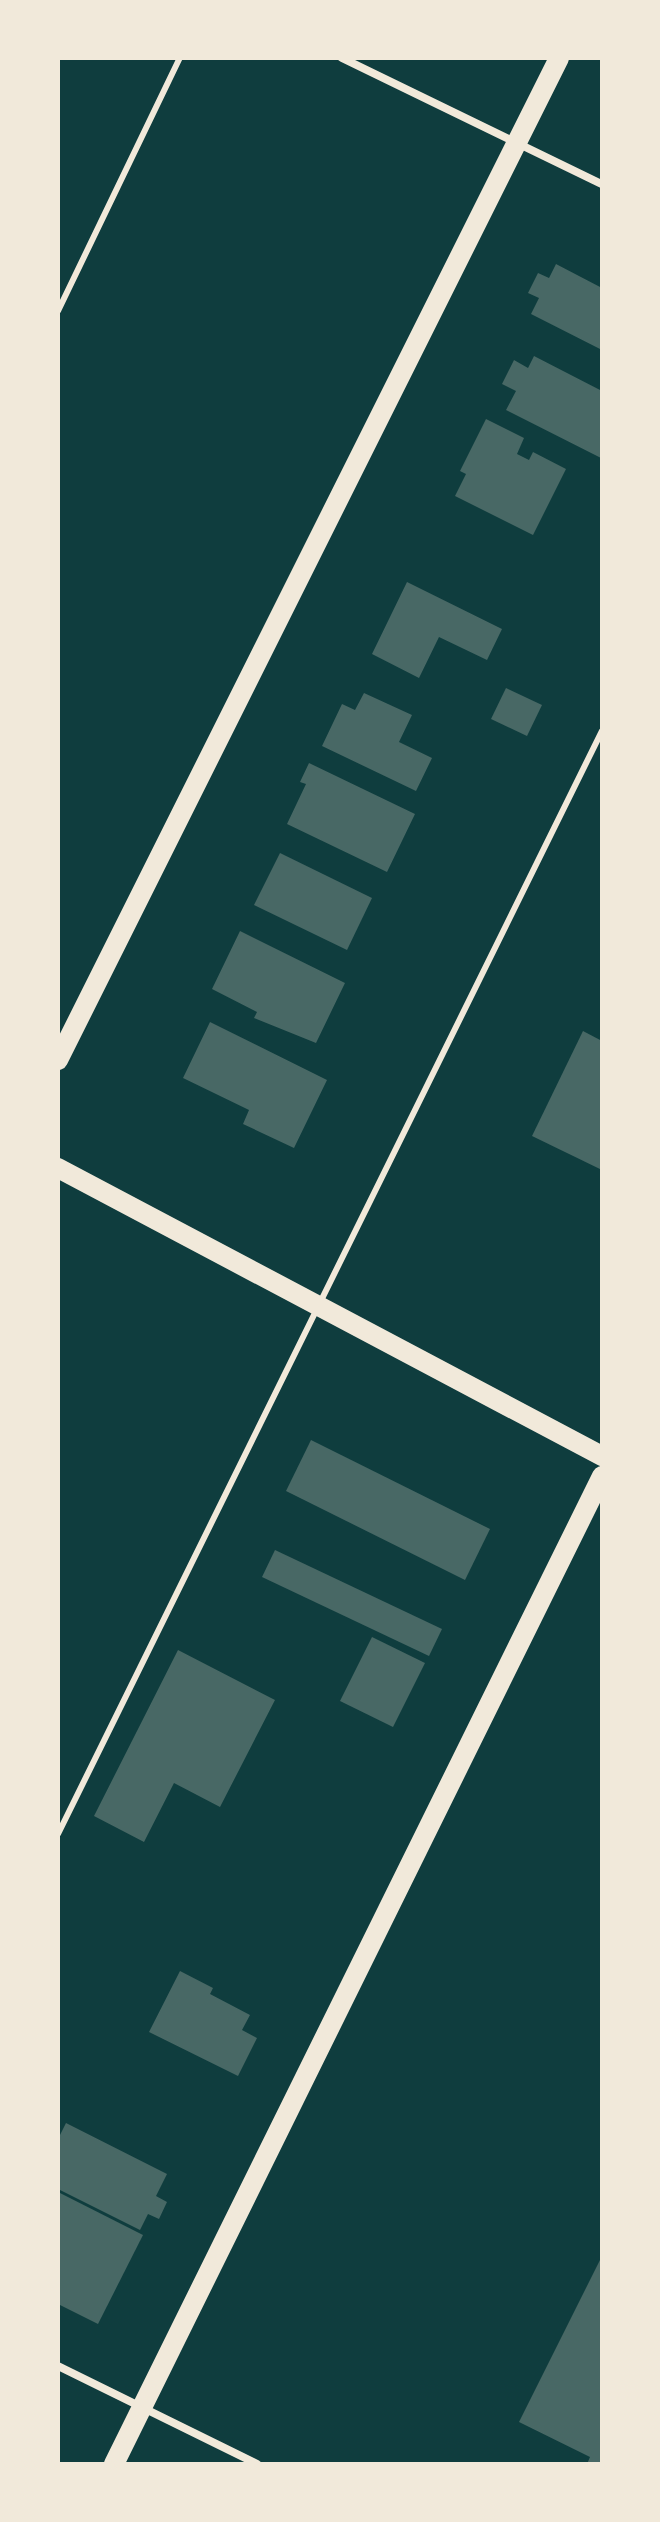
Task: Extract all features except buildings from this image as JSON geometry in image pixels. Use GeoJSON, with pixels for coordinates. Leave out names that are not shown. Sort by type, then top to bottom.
{"type":"FeatureCollection","features":[{"type":"Feature","properties":{"kind":"main road"},"geometry":{"type":"LineString","coordinates":[[58,1060],[559,58]]}},
{"type":"Feature","properties":{"kind":"main road"},"geometry":{"type":"LineString","coordinates":[[58,1168],[602,1456]]}},
{"type":"Feature","properties":{"kind":"main road"},"geometry":{"type":"LineString","coordinates":[[114,2464],[602,1476]]}},
{"type":"Feature","properties":{"kind":"street"},"geometry":{"type":"LineString","coordinates":[[342,58],[602,184]]}},
{"type":"Feature","properties":{"kind":"street"},"geometry":{"type":"LineString","coordinates":[[58,2366],[257,2464]]}},
{"type":"Feature","properties":{"kind":"lane"},"geometry":{"type":"LineString","coordinates":[[58,311],[180,58]]}},
{"type":"Feature","properties":{"kind":"lane"},"geometry":{"type":"LineString","coordinates":[[58,1834],[316,1305],[602,731]]}}]}
